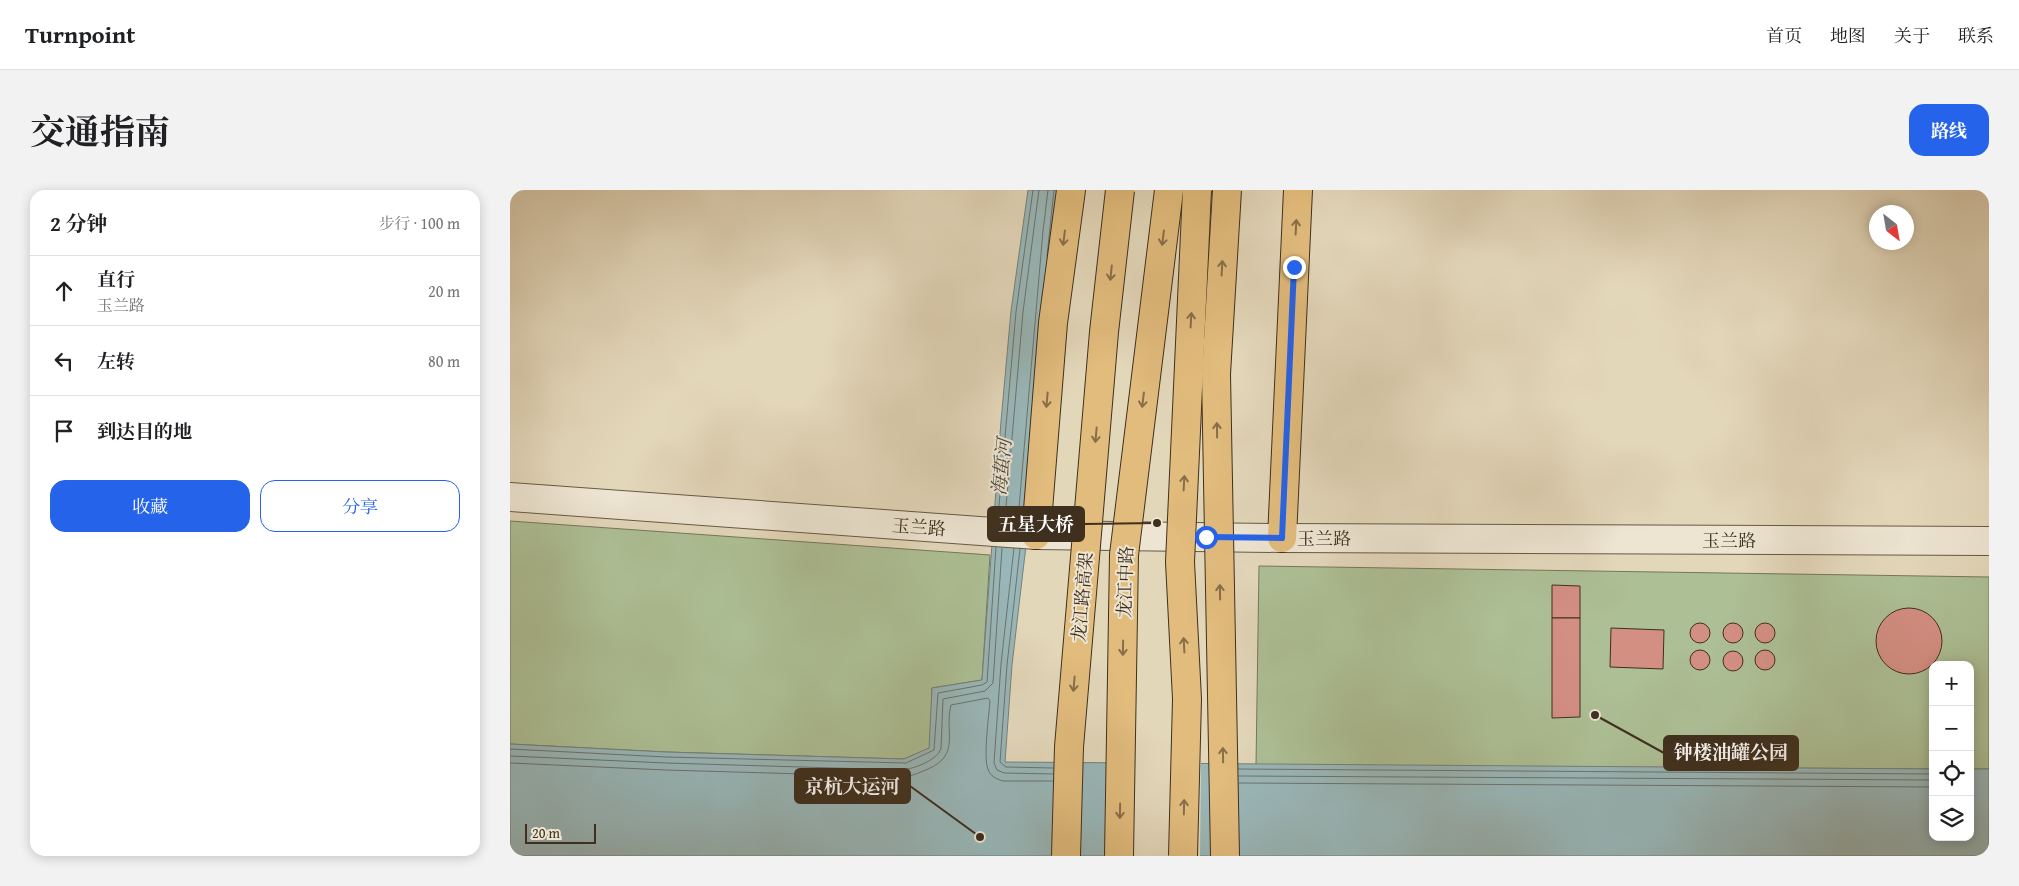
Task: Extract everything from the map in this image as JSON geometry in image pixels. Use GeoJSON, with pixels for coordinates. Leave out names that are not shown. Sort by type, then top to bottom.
{"type":"FeatureCollection","features":[{"type":"Feature","properties":{"kind":"main road"},"geometry":{"type":"LineString","coordinates":[[1033,534],[1053,324],[1071,190]]}},
{"type":"Feature","properties":{"kind":"main road","name":"龙江路高架"},"geometry":{"type":"LineString","coordinates":[[1066,856],[1069,747],[1104,332],[1120,190]]}},
{"type":"Feature","properties":{"kind":"main road","name":"龙江中路"},"geometry":{"type":"LineString","coordinates":[[1119,856],[1124,555],[1169,190]]}},
{"type":"Feature","properties":{"kind":"main road"},"geometry":{"type":"LineString","coordinates":[[1183,856],[1187,699],[1180,562],[1197,190]]}},
{"type":"Feature","properties":{"kind":"main road"},"geometry":{"type":"LineString","coordinates":[[1225,856],[1216,374],[1227,190]]}},
{"type":"Feature","properties":{"kind":"main road"},"geometry":{"type":"LineString","coordinates":[[1282,538],[1298,190]]}},
{"type":"Feature","properties":{"kind":"street","name":"玉兰路"},"geometry":{"type":"LineString","coordinates":[[510,497],[1033,534],[1282,538],[1989,541]]}},
{"type":"Feature","properties":{"kind":"green space"},"geometry":{"type":"Polygon","coordinates":[[[510,521],[990,555],[982,680],[932,688],[930,748],[904,759],[666,752],[510,744],[510,521]]]}},
{"type":"Feature","properties":{"kind":"green space"},"geometry":{"type":"Polygon","coordinates":[[[1259,566],[1989,577],[1989,769],[1974,769],[1974,661],[1929,661],[1929,769],[1256,765],[1259,566]]]}},
{"type":"Feature","properties":{"kind":"water","name":"海蜇河"},"geometry":{"type":"Polygon","coordinates":[[[1028,190],[1059,190],[1029,520],[1012,665],[1005,762],[1929,769],[1929,841],[1974,841],[1974,769],[1989,769],[1989,856],[510,856],[510,744],[666,752],[904,759],[929,748],[932,688],[982,680],[1011,311],[1028,190]]]}},
{"type":"Feature","properties":{"kind":"pier"},"geometry":{"type":"Polygon","coordinates":[[[1107,761],[1201,762],[1200,856],[1106,856],[1107,761]]]}},
{"type":"Feature","properties":{"kind":"building"},"geometry":{"type":"Polygon","coordinates":[[[1552,585],[1580,586],[1580,618],[1552,618],[1552,585]]]}},
{"type":"Feature","properties":{"kind":"building"},"geometry":{"type":"Polygon","coordinates":[[[1902,608],[1916,608],[1928,613],[1937,622],[1942,634],[1942,648],[1937,660],[1929,661],[1929,668],[1916,674],[1902,674],[1890,669],[1881,660],[1876,648],[1876,634],[1881,622],[1890,613],[1902,608]]]}},
{"type":"Feature","properties":{"kind":"building"},"geometry":{"type":"Polygon","coordinates":[[[1552,618],[1580,618],[1580,717],[1552,718],[1552,618]]]}},
{"type":"Feature","properties":{"kind":"building"},"geometry":{"type":"Polygon","coordinates":[[[1700,623],[1707,626],[1710,633],[1707,640],[1700,643],[1693,640],[1690,633],[1693,626],[1700,623]]]}},
{"type":"Feature","properties":{"kind":"building"},"geometry":{"type":"Polygon","coordinates":[[[1733,623],[1740,626],[1743,633],[1740,640],[1733,643],[1726,640],[1723,633],[1726,626],[1733,623]]]}},
{"type":"Feature","properties":{"kind":"building"},"geometry":{"type":"Polygon","coordinates":[[[1765,623],[1772,626],[1775,633],[1772,640],[1765,643],[1758,640],[1755,633],[1758,626],[1765,623]]]}},
{"type":"Feature","properties":{"kind":"building"},"geometry":{"type":"Polygon","coordinates":[[[1611,628],[1664,630],[1663,669],[1610,667],[1611,628]]]}},
{"type":"Feature","properties":{"kind":"building"},"geometry":{"type":"Polygon","coordinates":[[[1700,650],[1707,653],[1710,660],[1707,667],[1700,670],[1693,667],[1690,660],[1693,653],[1700,650]]]}},
{"type":"Feature","properties":{"kind":"building"},"geometry":{"type":"Polygon","coordinates":[[[1765,650],[1772,653],[1775,660],[1772,667],[1765,670],[1758,667],[1755,660],[1758,653],[1765,650]]]}},
{"type":"Feature","properties":{"kind":"building"},"geometry":{"type":"Polygon","coordinates":[[[1733,651],[1740,654],[1743,661],[1740,668],[1733,671],[1726,668],[1723,661],[1726,654],[1733,651]]]}},
{"type":"Feature","properties":{"kind":"place","name":"五星大桥"},"geometry":{"type":"Point","coordinates":[1157,523]}},
{"type":"Feature","properties":{"kind":"place","name":"钟楼油罐公园"},"geometry":{"type":"Point","coordinates":[1595,715]}},
{"type":"Feature","properties":{"kind":"place","name":"京杭大运河"},"geometry":{"type":"Point","coordinates":[980,837]}},
{"type":"Feature","properties":{"kind":"route"},"geometry":{"type":"LineString","coordinates":[[1206,537],[1282,538],[1294,267]]}}]}
